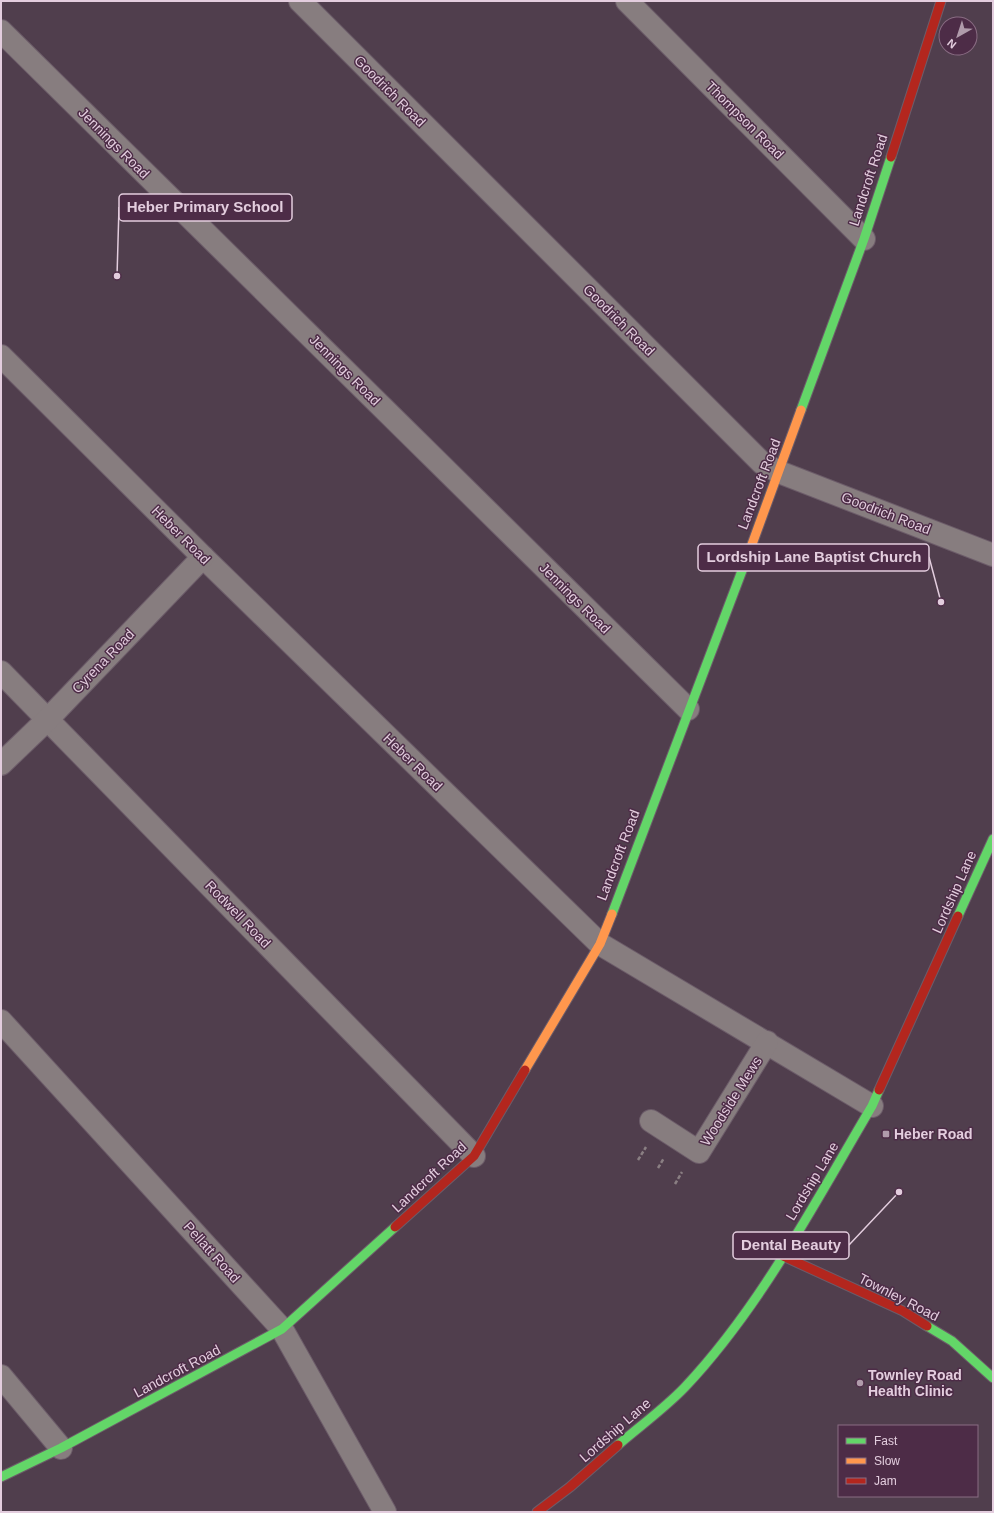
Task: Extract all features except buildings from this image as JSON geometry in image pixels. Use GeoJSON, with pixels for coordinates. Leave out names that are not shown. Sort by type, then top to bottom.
{"type":"FeatureCollection","features":[{"type":"Feature","properties":{"kind":"street","name":"Goodrich Road"},"geometry":{"type":"LineString","coordinates":[[300,1],[762,463],[779,472],[993,555]]}},
{"type":"Feature","properties":{"kind":"street","name":"Thompson Road"},"geometry":{"type":"LineString","coordinates":[[627,1],[864,239]]}},
{"type":"Feature","properties":{"kind":"street","name":"Landcroft Road"},"geometry":{"type":"LineString","coordinates":[[1,1477],[61,1448],[282,1329],[474,1156],[600,944],[779,472],[864,239],[941,1]]}},
{"type":"Feature","properties":{"kind":"street","name":"Jennings Road"},"geometry":{"type":"LineString","coordinates":[[1,31],[688,709]]}},
{"type":"Feature","properties":{"kind":"street","name":"Heber Road"},"geometry":{"type":"LineString","coordinates":[[1,356],[203,557],[600,944],[767,1042],[872,1106]]}},
{"type":"Feature","properties":{"kind":"street","name":"Cyrena Road"},"geometry":{"type":"LineString","coordinates":[[1,764],[48,718],[203,557]]}},
{"type":"Feature","properties":{"kind":"street","name":"Rodwell Road"},"geometry":{"type":"LineString","coordinates":[[1,672],[48,718],[474,1156]]}},
{"type":"Feature","properties":{"kind":"street","name":"Lordship Lane"},"geometry":{"type":"LineString","coordinates":[[537,1512],[570,1487],[684,1388],[736,1326],[783,1256],[872,1106],[993,838]]}},
{"type":"Feature","properties":{"kind":"street","name":"Pellatt Road"},"geometry":{"type":"LineString","coordinates":[[1,1021],[282,1329],[385,1512]]}},
{"type":"Feature","properties":{"kind":"street","name":"Woodside Mews"},"geometry":{"type":"LineString","coordinates":[[651,1121],[699,1152],[767,1042]]}},
{"type":"Feature","properties":{"kind":"street","name":"Townley Road"},"geometry":{"type":"LineString","coordinates":[[783,1256],[903,1311],[952,1341],[993,1378]]}},
{"type":"Feature","properties":{"kind":"street"},"geometry":{"type":"LineString","coordinates":[[1,1376],[61,1448]]}},
{"type":"Feature","properties":{"kind":"traffic: fast"},"geometry":{"type":"LineString","coordinates":[[801,410],[864,239],[891,157]]}},
{"type":"Feature","properties":{"kind":"traffic: fast"},"geometry":{"type":"LineString","coordinates":[[612,914],[751,547]]}},
{"type":"Feature","properties":{"kind":"traffic: fast"},"geometry":{"type":"LineString","coordinates":[[958,916],[993,839]]}},
{"type":"Feature","properties":{"kind":"traffic: fast"},"geometry":{"type":"LineString","coordinates":[[618,1445],[661,1410],[685,1387],[739,1322],[786,1252],[872,1106],[879,1090]]}},
{"type":"Feature","properties":{"kind":"traffic: fast"},"geometry":{"type":"LineString","coordinates":[[1,1477],[61,1448],[282,1329],[395,1227]]}},
{"type":"Feature","properties":{"kind":"traffic: fast"},"geometry":{"type":"LineString","coordinates":[[927,1326],[952,1341],[993,1378]]}},
{"type":"Feature","properties":{"kind":"traffic: slow"},"geometry":{"type":"LineString","coordinates":[[751,547],[801,410]]}},
{"type":"Feature","properties":{"kind":"traffic: slow"},"geometry":{"type":"LineString","coordinates":[[525,1070],[600,944],[612,914]]}},
{"type":"Feature","properties":{"kind":"traffic: jam"},"geometry":{"type":"LineString","coordinates":[[891,157],[941,1]]}},
{"type":"Feature","properties":{"kind":"traffic: jam"},"geometry":{"type":"LineString","coordinates":[[879,1090],[958,916]]}},
{"type":"Feature","properties":{"kind":"traffic: jam"},"geometry":{"type":"LineString","coordinates":[[395,1227],[474,1156],[525,1070]]}},
{"type":"Feature","properties":{"kind":"traffic: jam"},"geometry":{"type":"LineString","coordinates":[[783,1256],[903,1311],[927,1326]]}},
{"type":"Feature","properties":{"kind":"traffic: jam"},"geometry":{"type":"LineString","coordinates":[[537,1512],[570,1487],[618,1445]]}},
{"type":"Feature","properties":{"kind":"place","name":"Heber Primary School"},"geometry":{"type":"Point","coordinates":[117,276]}},
{"type":"Feature","properties":{"kind":"place","name":"Lordship Lane Baptist Church"},"geometry":{"type":"Point","coordinates":[941,602]}},
{"type":"Feature","properties":{"kind":"place","name":"Heber Road"},"geometry":{"type":"Point","coordinates":[886,1134]}},
{"type":"Feature","properties":{"kind":"place","name":"Dental Beauty"},"geometry":{"type":"Point","coordinates":[899,1192]}},
{"type":"Feature","properties":{"kind":"place","name":"Townley Road Health Clinic"},"geometry":{"type":"Point","coordinates":[860,1383]}}]}
